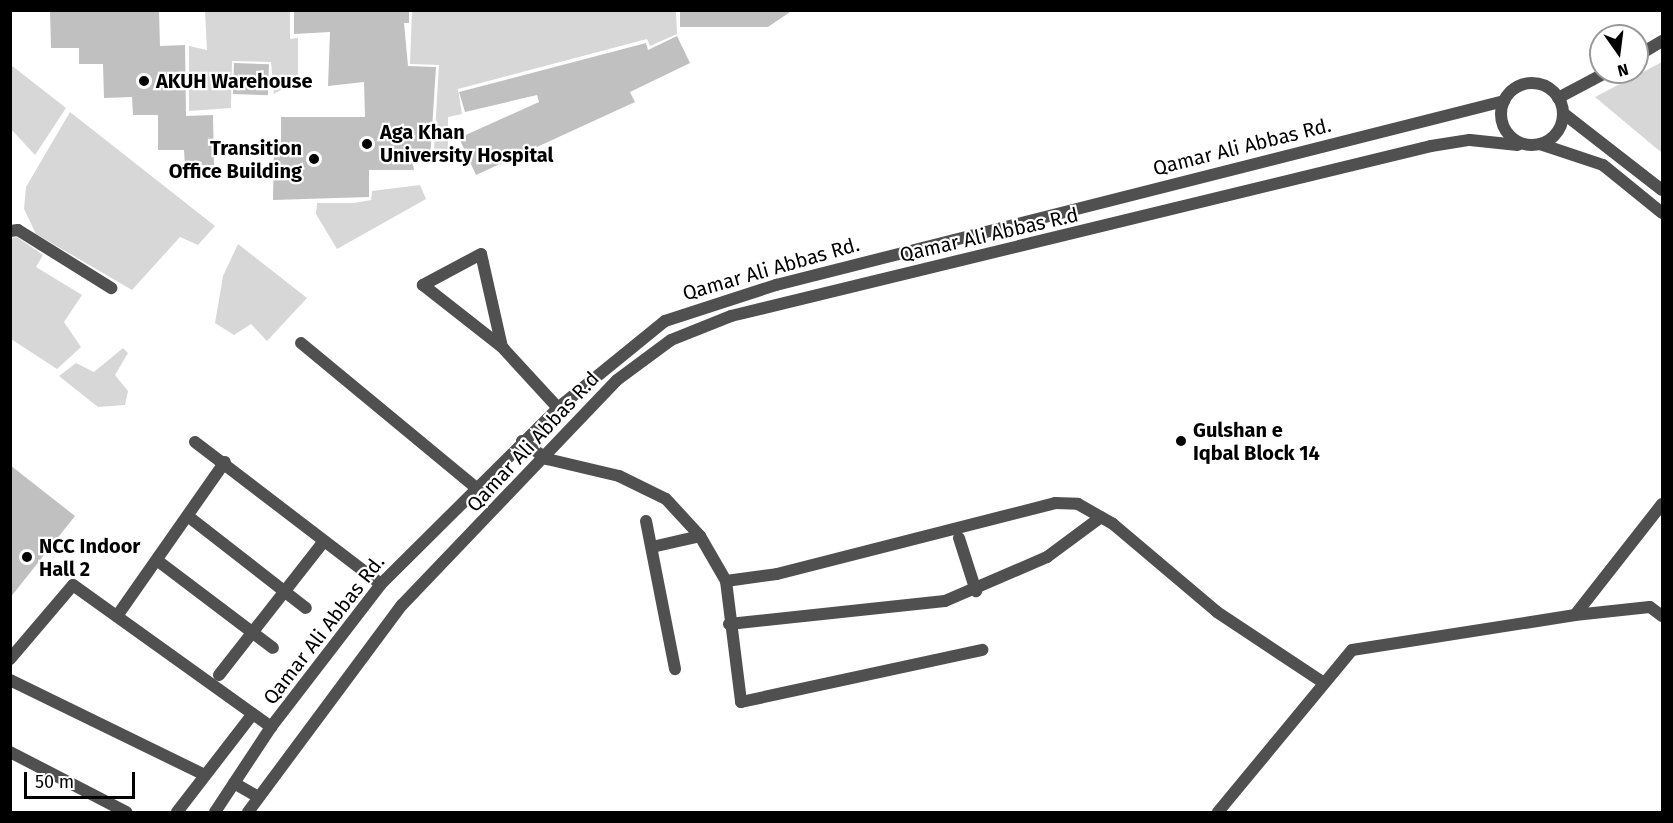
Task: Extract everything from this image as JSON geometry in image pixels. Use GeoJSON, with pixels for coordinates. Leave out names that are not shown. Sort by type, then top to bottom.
{"type":"FeatureCollection","features":[{"type":"Feature","properties":{"kind":"street"},"geometry":{"type":"LineString","coordinates":[[1649,49],[1662,41]]}},
{"type":"Feature","properties":{"kind":"street"},"geometry":{"type":"LineString","coordinates":[[1558,98],[1589,81]]}},
{"type":"Feature","properties":{"kind":"street"},"geometry":{"type":"LineString","coordinates":[[1540,144],[1561,127],[1563,113],[1558,98],[1539,84],[1512,90],[1504,101],[1505,127],[1518,145],[1540,144],[1603,165],[1662,213]]}},
{"type":"Feature","properties":{"kind":"street","name":"Qamar Ali Abbas Rd."},"geometry":{"type":"LineString","coordinates":[[215,813],[272,727],[381,584],[522,441],[619,353],[664,321],[703,305],[1504,101]]}},
{"type":"Feature","properties":{"kind":"street"},"geometry":{"type":"LineString","coordinates":[[1563,113],[1662,190]]}},
{"type":"Feature","properties":{"kind":"street","name":"Qamar Ali Abbas R.d"},"geometry":{"type":"LineString","coordinates":[[248,813],[402,605],[647,356],[693,329],[731,316],[1431,146],[1470,140],[1518,145]]}},
{"type":"Feature","properties":{"kind":"street"},"geometry":{"type":"LineString","coordinates":[[10,231],[18,230],[111,288]]}},
{"type":"Feature","properties":{"kind":"street"},"geometry":{"type":"LineString","coordinates":[[502,347],[481,254],[423,285],[502,347],[558,408]]}},
{"type":"Feature","properties":{"kind":"street"},"geometry":{"type":"LineString","coordinates":[[301,343],[476,488]]}},
{"type":"Feature","properties":{"kind":"street"},"geometry":{"type":"LineString","coordinates":[[195,441],[381,584]]}},
{"type":"Feature","properties":{"kind":"street"},"geometry":{"type":"LineString","coordinates":[[522,441],[547,459],[619,476],[666,499],[700,536],[726,581],[737,697],[746,704],[982,650]]}},
{"type":"Feature","properties":{"kind":"street"},"geometry":{"type":"LineString","coordinates":[[117,616],[189,517],[225,462]]}},
{"type":"Feature","properties":{"kind":"street"},"geometry":{"type":"LineString","coordinates":[[726,581],[777,574],[1055,503],[1078,504],[1101,517],[1217,612],[1324,683]]}},
{"type":"Feature","properties":{"kind":"street"},"geometry":{"type":"LineString","coordinates":[[1575,615],[1662,504]]}},
{"type":"Feature","properties":{"kind":"street"},"geometry":{"type":"LineString","coordinates":[[189,517],[306,608]]}},
{"type":"Feature","properties":{"kind":"street"},"geometry":{"type":"LineString","coordinates":[[729,624],[945,601],[976,591],[1047,557],[1101,517]]}},
{"type":"Feature","properties":{"kind":"street"},"geometry":{"type":"LineString","coordinates":[[646,521],[675,669]]}},
{"type":"Feature","properties":{"kind":"street"},"geometry":{"type":"LineString","coordinates":[[652,547],[700,536]]}},
{"type":"Feature","properties":{"kind":"street"},"geometry":{"type":"LineString","coordinates":[[959,538],[976,591]]}},
{"type":"Feature","properties":{"kind":"street"},"geometry":{"type":"LineString","coordinates":[[219,675],[324,540]]}},
{"type":"Feature","properties":{"kind":"street"},"geometry":{"type":"LineString","coordinates":[[158,561],[273,648]]}},
{"type":"Feature","properties":{"kind":"street"},"geometry":{"type":"LineString","coordinates":[[10,659],[74,585],[252,715],[272,727]]}},
{"type":"Feature","properties":{"kind":"street"},"geometry":{"type":"LineString","coordinates":[[1218,813],[1352,650],[1575,615],[1650,607],[1662,616]]}},
{"type":"Feature","properties":{"kind":"street"},"geometry":{"type":"LineString","coordinates":[[10,680],[205,775]]}},
{"type":"Feature","properties":{"kind":"street"},"geometry":{"type":"LineString","coordinates":[[177,813],[252,715]]}},
{"type":"Feature","properties":{"kind":"street"},"geometry":{"type":"LineString","coordinates":[[10,752],[126,813]]}},
{"type":"Feature","properties":{"kind":"street"},"geometry":{"type":"LineString","coordinates":[[234,783],[258,797]]}},
{"type":"Feature","properties":{"kind":"shaded area"},"geometry":{"type":"Polygon","coordinates":[[[205,11],[290,11],[290,39],[298,38],[298,79],[274,94],[271,62],[232,61],[231,108],[189,111],[189,46],[207,50],[205,11]]]}},
{"type":"Feature","properties":{"kind":"shaded area"},"geometry":{"type":"Polygon","coordinates":[[[412,11],[676,11],[677,34],[650,46],[647,39],[458,89],[462,114],[448,117],[448,149],[434,149],[439,65],[410,64],[412,11]]]}},
{"type":"Feature","properties":{"kind":"shaded area"},"geometry":{"type":"Polygon","coordinates":[[[1662,62],[1662,153],[1595,97],[1620,84],[1649,84],[1649,69],[1662,62]]]}},
{"type":"Feature","properties":{"kind":"shaded area"},"geometry":{"type":"Polygon","coordinates":[[[11,65],[66,108],[35,155],[11,129],[11,65]]]}},
{"type":"Feature","properties":{"kind":"shaded area"},"geometry":{"type":"Polygon","coordinates":[[[70,112],[215,226],[198,245],[180,237],[132,290],[36,234],[24,209],[26,187],[70,112]]]}},
{"type":"Feature","properties":{"kind":"shaded area"},"geometry":{"type":"Polygon","coordinates":[[[420,185],[426,199],[337,249],[316,214],[317,203],[354,203],[371,200],[372,191],[420,185]]]}},
{"type":"Feature","properties":{"kind":"shaded area"},"geometry":{"type":"Polygon","coordinates":[[[17,237],[43,255],[36,267],[82,295],[64,322],[81,347],[57,369],[11,339],[11,238],[17,237]]]}},
{"type":"Feature","properties":{"kind":"shaded area"},"geometry":{"type":"Polygon","coordinates":[[[238,244],[307,298],[267,341],[251,324],[234,335],[215,323],[223,276],[238,244]]]}},
{"type":"Feature","properties":{"kind":"shaded area"},"geometry":{"type":"Polygon","coordinates":[[[123,348],[128,353],[115,375],[128,391],[125,405],[98,407],[59,376],[76,363],[94,372],[123,348]]]}},
{"type":"Feature","properties":{"kind":"building","name":"AKUH Warehouse"},"geometry":{"type":"Polygon","coordinates":[[[50,10],[159,10],[160,46],[185,45],[186,116],[213,115],[214,165],[185,166],[184,150],[158,150],[158,115],[133,115],[132,97],[104,98],[103,64],[79,64],[79,48],[51,48],[50,10]]]}},
{"type":"Feature","properties":{"kind":"building"},"geometry":{"type":"Polygon","coordinates":[[[294,10],[409,10],[409,23],[404,23],[408,66],[436,67],[430,161],[412,159],[414,170],[369,170],[369,197],[273,200],[274,143],[281,143],[281,117],[365,117],[364,82],[328,86],[330,32],[294,34],[294,10]]]}},
{"type":"Feature","properties":{"kind":"building"},"geometry":{"type":"Polygon","coordinates":[[[680,10],[793,10],[768,27],[680,27],[680,10]]]}},
{"type":"Feature","properties":{"kind":"building"},"geometry":{"type":"Polygon","coordinates":[[[677,36],[690,63],[630,92],[635,102],[476,175],[459,138],[539,102],[537,95],[465,112],[459,92],[646,43],[648,50],[677,36]]]}},
{"type":"Feature","properties":{"kind":"building"},"geometry":{"type":"Polygon","coordinates":[[[234,63],[269,64],[268,95],[233,94],[234,63]]]}},
{"type":"Feature","properties":{"kind":"building","name":"NCC Indoor Hall 2"},"geometry":{"type":"Polygon","coordinates":[[[10,465],[75,516],[10,598],[10,465]]]}},
{"type":"Feature","properties":{"kind":"place","name":"AKUH Warehouse"},"geometry":{"type":"Point","coordinates":[144,81]}},
{"type":"Feature","properties":{"kind":"place","name":"Aga Khan University Hospital"},"geometry":{"type":"Point","coordinates":[367,144]}},
{"type":"Feature","properties":{"kind":"place","name":"Transition Office Building"},"geometry":{"type":"Point","coordinates":[314,159]}},
{"type":"Feature","properties":{"kind":"place","name":"Gulshan e Iqbal Block 14"},"geometry":{"type":"Point","coordinates":[1181,441]}},
{"type":"Feature","properties":{"kind":"place","name":"NCC Indoor Hall 2"},"geometry":{"type":"Point","coordinates":[27,557]}}]}
